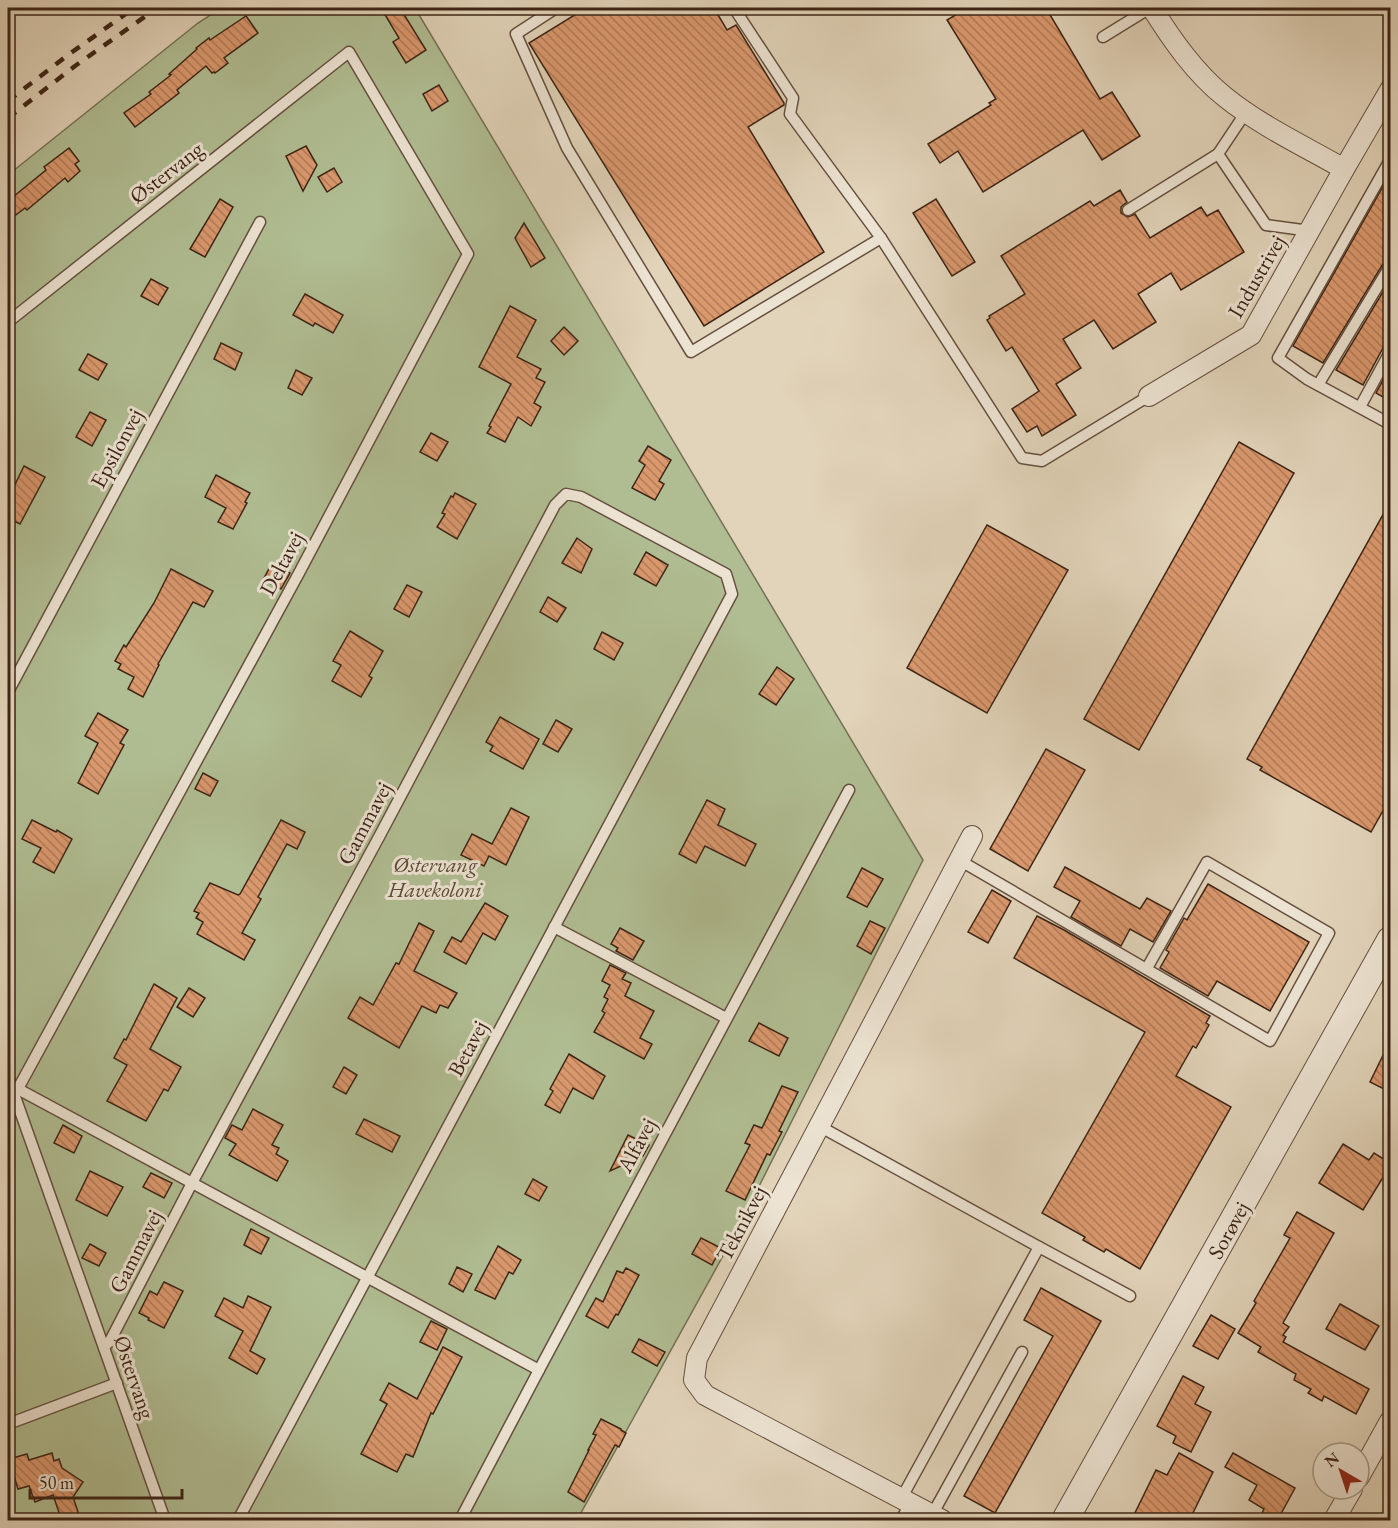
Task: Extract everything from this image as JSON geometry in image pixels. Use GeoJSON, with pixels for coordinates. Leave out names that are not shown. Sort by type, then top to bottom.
{"type":"FeatureCollection","features":[{"type":"Feature","properties":{"kind":"street"},"geometry":{"type":"LineString","coordinates":[[1151,8],[1192,64],[1224,96],[1260,122],[1344,169]]}},
{"type":"Feature","properties":{"kind":"street","name":"Industrivej"},"geometry":{"type":"LineString","coordinates":[[1149,396],[1251,335],[1390,90]]}},
{"type":"Feature","properties":{"kind":"street","name":"Teknikvej"},"geometry":{"type":"LineString","coordinates":[[937,1518],[904,1508],[705,1395],[694,1380],[697,1358],[972,836]]}},
{"type":"Feature","properties":{"kind":"street","name":"Sorøvej"},"geometry":{"type":"LineString","coordinates":[[1065,1521],[1390,940]]}},
{"type":"Feature","properties":{"kind":"street"},"geometry":{"type":"LineString","coordinates":[[1371,1455],[1390,1421]]}},
{"type":"Feature","properties":{"kind":"street"},"geometry":{"type":"LineString","coordinates":[[1334,1521],[1345,1501]]}},
{"type":"Feature","properties":{"kind":"lane"},"geometry":{"type":"LineString","coordinates":[[556,8],[516,34],[567,148],[691,352],[881,238]]}},
{"type":"Feature","properties":{"kind":"lane"},"geometry":{"type":"LineString","coordinates":[[734,8],[794,98],[790,114],[881,238],[1022,458],[1041,461],[1149,396]]}},
{"type":"Feature","properties":{"kind":"lane"},"geometry":{"type":"LineString","coordinates":[[1103,37],[1151,8]]}},
{"type":"Feature","properties":{"kind":"lane","name":"Østervang"},"geometry":{"type":"LineString","coordinates":[[8,322],[349,52]]}},
{"type":"Feature","properties":{"kind":"lane","name":"Deltavej"},"geometry":{"type":"LineString","coordinates":[[16,1092],[293,583],[468,254],[349,52]]}},
{"type":"Feature","properties":{"kind":"lane"},"geometry":{"type":"LineString","coordinates":[[1128,210],[1218,154],[1246,112]]}},
{"type":"Feature","properties":{"kind":"lane"},"geometry":{"type":"LineString","coordinates":[[1218,154],[1266,225],[1310,231]]}},
{"type":"Feature","properties":{"kind":"lane"},"geometry":{"type":"LineString","coordinates":[[1390,160],[1278,358],[1307,379],[1390,424]]}},
{"type":"Feature","properties":{"kind":"lane","name":"Epsilonvej"},"geometry":{"type":"LineString","coordinates":[[8,692],[260,222]]}},
{"type":"Feature","properties":{"kind":"lane"},"geometry":{"type":"LineString","coordinates":[[1318,385],[1390,266]]}},
{"type":"Feature","properties":{"kind":"lane"},"geometry":{"type":"LineString","coordinates":[[1359,407],[1390,352]]}},
{"type":"Feature","properties":{"kind":"lane","name":"Gammavej"},"geometry":{"type":"LineString","coordinates":[[104,1347],[110,1341],[192,1183],[555,505],[566,494],[580,497],[726,574],[732,594]]}},
{"type":"Feature","properties":{"kind":"lane","name":"Betavej"},"geometry":{"type":"LineString","coordinates":[[237,1521],[732,594]]}},
{"type":"Feature","properties":{"kind":"lane","name":"Alfavej"},"geometry":{"type":"LineString","coordinates":[[460,1521],[849,790]]}},
{"type":"Feature","properties":{"kind":"lane"},"geometry":{"type":"LineString","coordinates":[[959,860],[1270,1041],[1329,933],[1207,862],[1148,968]]}},
{"type":"Feature","properties":{"kind":"lane"},"geometry":{"type":"LineString","coordinates":[[554,927],[726,1018]]}},
{"type":"Feature","properties":{"kind":"lane","name":"Østervang"},"geometry":{"type":"LineString","coordinates":[[8,1077],[16,1092],[165,1521]]}},
{"type":"Feature","properties":{"kind":"lane"},"geometry":{"type":"LineString","coordinates":[[16,1092],[192,1183],[539,1370]]}},
{"type":"Feature","properties":{"kind":"lane"},"geometry":{"type":"LineString","coordinates":[[819,1126],[1130,1296]]}},
{"type":"Feature","properties":{"kind":"lane"},"geometry":{"type":"LineString","coordinates":[[904,1508],[1039,1246]]}},
{"type":"Feature","properties":{"kind":"lane"},"geometry":{"type":"LineString","coordinates":[[937,1518],[1022,1352]]}},
{"type":"Feature","properties":{"kind":"lane"},"geometry":{"type":"LineString","coordinates":[[8,1425],[117,1383]]}},
{"type":"Feature","properties":{"kind":"green space","name":"Østervang Havekoloni"},"geometry":{"type":"Polygon","coordinates":[[[221,8],[415,8],[923,860],[734,1236],[577,1520],[8,1520],[8,175],[198,23],[221,8]]]}},
{"type":"Feature","properties":{"kind":"building"},"geometry":{"type":"Polygon","coordinates":[[[381,8],[400,8],[426,50],[406,63],[393,42],[399,38],[381,8]]]}},
{"type":"Feature","properties":{"kind":"building"},"geometry":{"type":"Polygon","coordinates":[[[575,8],[714,8],[727,30],[736,25],[784,103],[748,127],[824,252],[704,326],[529,43],[578,13],[575,8]]]}},
{"type":"Feature","properties":{"kind":"building"},"geometry":{"type":"Polygon","coordinates":[[[967,8],[1046,8],[1100,99],[1112,92],[1140,136],[1102,160],[1083,130],[983,192],[958,151],[940,163],[928,144],[991,105],[989,103],[996,99],[947,20],[967,8]]]}},
{"type":"Feature","properties":{"kind":"building"},"geometry":{"type":"Polygon","coordinates":[[[246,16],[258,33],[224,58],[228,63],[215,73],[212,73],[206,66],[177,90],[179,93],[135,127],[124,113],[151,94],[149,92],[171,75],[169,74],[196,48],[246,16]]]}},
{"type":"Feature","properties":{"kind":"building"},"geometry":{"type":"Polygon","coordinates":[[[439,85],[448,101],[432,111],[423,94],[439,85]]]}},
{"type":"Feature","properties":{"kind":"building"},"geometry":{"type":"Polygon","coordinates":[[[306,146],[317,165],[303,191],[286,156],[306,146]]]}},
{"type":"Feature","properties":{"kind":"building"},"geometry":{"type":"Polygon","coordinates":[[[69,148],[79,161],[75,164],[80,171],[68,182],[65,178],[27,210],[25,208],[8,221],[8,201],[46,170],[44,167],[69,148]]]}},
{"type":"Feature","properties":{"kind":"building"},"geometry":{"type":"Polygon","coordinates":[[[334,168],[342,182],[327,192],[318,177],[334,168]]]}},
{"type":"Feature","properties":{"kind":"building"},"geometry":{"type":"Polygon","coordinates":[[[1390,174],[1390,259],[1384,262],[1323,363],[1293,346],[1390,174]]]}},
{"type":"Feature","properties":{"kind":"building"},"geometry":{"type":"Polygon","coordinates":[[[1120,190],[1127,202],[1121,207],[1121,213],[1128,217],[1135,214],[1150,238],[1201,207],[1207,216],[1218,210],[1244,252],[1181,290],[1171,273],[1138,294],[1156,322],[1113,349],[1094,320],[1063,339],[1081,368],[1056,384],[1076,415],[1042,436],[1037,426],[1027,432],[1012,409],[1039,391],[1012,347],[1006,351],[987,320],[989,316],[1025,294],[1001,256],[1090,201],[1094,206],[1120,190]]]}},
{"type":"Feature","properties":{"kind":"building"},"geometry":{"type":"Polygon","coordinates":[[[220,199],[233,207],[205,257],[190,249],[220,199]]]}},
{"type":"Feature","properties":{"kind":"building"},"geometry":{"type":"Polygon","coordinates":[[[936,199],[975,262],[952,276],[913,213],[936,199]]]}},
{"type":"Feature","properties":{"kind":"building"},"geometry":{"type":"Polygon","coordinates":[[[524,223],[545,258],[531,267],[515,238],[524,223]]]}},
{"type":"Feature","properties":{"kind":"building"},"geometry":{"type":"Polygon","coordinates":[[[151,279],[168,288],[158,305],[141,296],[151,279]]]}},
{"type":"Feature","properties":{"kind":"building"},"geometry":{"type":"Polygon","coordinates":[[[1390,280],[1390,345],[1383,348],[1363,385],[1336,370],[1390,280]]]}},
{"type":"Feature","properties":{"kind":"building"},"geometry":{"type":"Polygon","coordinates":[[[305,294],[343,315],[333,333],[315,323],[313,326],[293,315],[305,294]]]}},
{"type":"Feature","properties":{"kind":"building"},"geometry":{"type":"Polygon","coordinates":[[[510,306],[536,320],[517,357],[541,369],[536,378],[545,382],[534,403],[541,407],[531,426],[518,417],[505,442],[487,433],[511,384],[479,367],[510,306]]]}},
{"type":"Feature","properties":{"kind":"building"},"geometry":{"type":"Polygon","coordinates":[[[564,327],[578,341],[564,355],[551,341],[564,327]]]}},
{"type":"Feature","properties":{"kind":"building"},"geometry":{"type":"Polygon","coordinates":[[[221,343],[242,353],[235,370],[214,359],[221,343]]]}},
{"type":"Feature","properties":{"kind":"building"},"geometry":{"type":"Polygon","coordinates":[[[88,354],[107,364],[98,380],[79,370],[88,354]]]}},
{"type":"Feature","properties":{"kind":"building"},"geometry":{"type":"Polygon","coordinates":[[[1390,367],[1390,401],[1376,393],[1390,367]]]}},
{"type":"Feature","properties":{"kind":"building"},"geometry":{"type":"Polygon","coordinates":[[[296,370],[312,378],[302,395],[288,388],[296,370]]]}},
{"type":"Feature","properties":{"kind":"building"},"geometry":{"type":"Polygon","coordinates":[[[90,412],[106,420],[92,446],[76,437],[90,412]]]}},
{"type":"Feature","properties":{"kind":"building"},"geometry":{"type":"Polygon","coordinates":[[[431,433],[448,442],[437,461],[420,452],[431,433]]]}},
{"type":"Feature","properties":{"kind":"building"},"geometry":{"type":"Polygon","coordinates":[[[1239,442],[1294,473],[1139,750],[1084,719],[1239,442]]]}},
{"type":"Feature","properties":{"kind":"building"},"geometry":{"type":"Polygon","coordinates":[[[648,446],[671,460],[659,481],[664,484],[655,500],[632,488],[645,465],[639,461],[648,446]]]}},
{"type":"Feature","properties":{"kind":"building"},"geometry":{"type":"Polygon","coordinates":[[[24,466],[45,477],[20,524],[8,518],[8,499],[24,466]]]}},
{"type":"Feature","properties":{"kind":"building"},"geometry":{"type":"Polygon","coordinates":[[[216,475],[250,493],[233,529],[218,522],[226,508],[205,497],[216,475]]]}},
{"type":"Feature","properties":{"kind":"building"},"geometry":{"type":"Polygon","coordinates":[[[455,493],[476,504],[457,539],[437,527],[445,514],[442,513],[451,496],[453,497],[455,493]]]}},
{"type":"Feature","properties":{"kind":"building"},"geometry":{"type":"Polygon","coordinates":[[[1390,502],[1390,798],[1371,832],[1260,770],[1262,767],[1247,759],[1390,502]]]}},
{"type":"Feature","properties":{"kind":"building"},"geometry":{"type":"Polygon","coordinates":[[[987,525],[1068,570],[987,713],[907,668],[987,525]]]}},
{"type":"Feature","properties":{"kind":"building"},"geometry":{"type":"Polygon","coordinates":[[[577,538],[592,549],[581,573],[562,563],[577,538]]]}},
{"type":"Feature","properties":{"kind":"building"},"geometry":{"type":"Polygon","coordinates":[[[646,552],[668,565],[656,586],[634,574],[646,552]]]}},
{"type":"Feature","properties":{"kind":"building"},"geometry":{"type":"Polygon","coordinates":[[[272,563],[290,573],[281,589],[263,580],[272,563]]]}},
{"type":"Feature","properties":{"kind":"building"},"geometry":{"type":"Polygon","coordinates":[[[171,569],[213,591],[204,607],[193,602],[158,664],[143,697],[128,689],[134,677],[118,669],[121,664],[115,661],[154,603],[171,569]]]}},
{"type":"Feature","properties":{"kind":"building"},"geometry":{"type":"Polygon","coordinates":[[[407,585],[422,592],[409,617],[394,609],[407,585]]]}},
{"type":"Feature","properties":{"kind":"building"},"geometry":{"type":"Polygon","coordinates":[[[548,597],[566,608],[557,622],[540,612],[548,597]]]}},
{"type":"Feature","properties":{"kind":"building"},"geometry":{"type":"Polygon","coordinates":[[[350,631],[383,651],[369,676],[372,678],[361,697],[332,681],[341,665],[333,661],[350,631]]]}},
{"type":"Feature","properties":{"kind":"building"},"geometry":{"type":"Polygon","coordinates":[[[602,632],[623,643],[614,660],[594,649],[602,632]]]}},
{"type":"Feature","properties":{"kind":"building"},"geometry":{"type":"Polygon","coordinates":[[[777,667],[794,679],[776,705],[759,694],[777,667]]]}},
{"type":"Feature","properties":{"kind":"building"},"geometry":{"type":"Polygon","coordinates":[[[98,713],[128,730],[120,743],[124,745],[98,794],[78,783],[98,743],[85,736],[98,713]]]}},
{"type":"Feature","properties":{"kind":"building"},"geometry":{"type":"Polygon","coordinates":[[[500,717],[539,739],[523,769],[490,751],[493,746],[486,742],[500,717]]]}},
{"type":"Feature","properties":{"kind":"building"},"geometry":{"type":"Polygon","coordinates":[[[556,720],[572,729],[558,752],[543,744],[556,720]]]}},
{"type":"Feature","properties":{"kind":"building"},"geometry":{"type":"Polygon","coordinates":[[[1046,749],[1085,770],[1028,871],[990,849],[1046,749]]]}},
{"type":"Feature","properties":{"kind":"building"},"geometry":{"type":"Polygon","coordinates":[[[203,773],[218,781],[210,796],[195,789],[203,773]]]}},
{"type":"Feature","properties":{"kind":"building"},"geometry":{"type":"Polygon","coordinates":[[[707,800],[725,809],[718,825],[756,844],[745,866],[705,846],[696,863],[679,854],[707,800]]]}},
{"type":"Feature","properties":{"kind":"building"},"geometry":{"type":"Polygon","coordinates":[[[511,808],[529,817],[506,865],[489,856],[484,866],[461,855],[472,834],[492,844],[511,808]]]}},
{"type":"Feature","properties":{"kind":"building"},"geometry":{"type":"Polygon","coordinates":[[[32,820],[72,839],[54,873],[33,862],[41,848],[22,839],[32,820]]]}},
{"type":"Feature","properties":{"kind":"building"},"geometry":{"type":"Polygon","coordinates":[[[281,820],[305,832],[297,849],[287,844],[258,897],[261,899],[242,933],[255,940],[244,960],[197,934],[203,922],[196,918],[199,913],[194,911],[210,883],[240,894],[281,820]]]}},
{"type":"Feature","properties":{"kind":"building"},"geometry":{"type":"Polygon","coordinates":[[[1065,867],[1140,909],[1147,898],[1171,911],[1153,942],[1130,929],[1121,946],[1071,917],[1080,901],[1054,887],[1065,867]]]}},
{"type":"Feature","properties":{"kind":"building"},"geometry":{"type":"Polygon","coordinates":[[[862,868],[883,879],[867,907],[847,897],[862,868]]]}},
{"type":"Feature","properties":{"kind":"building"},"geometry":{"type":"Polygon","coordinates":[[[1208,884],[1309,942],[1270,1011],[1217,981],[1208,996],[1160,968],[1169,952],[1166,950],[1184,918],[1187,920],[1208,884]]]}},
{"type":"Feature","properties":{"kind":"building"},"geometry":{"type":"Polygon","coordinates":[[[992,890],[1011,901],[988,943],[968,932],[992,890]]]}},
{"type":"Feature","properties":{"kind":"building"},"geometry":{"type":"Polygon","coordinates":[[[485,903],[508,916],[495,940],[483,933],[466,964],[444,952],[452,937],[461,942],[485,903]]]}},
{"type":"Feature","properties":{"kind":"building"},"geometry":{"type":"Polygon","coordinates":[[[1037,916],[1210,1016],[1206,1023],[1209,1025],[1196,1048],[1193,1046],[1176,1076],[1231,1107],[1140,1269],[1106,1249],[1104,1252],[1083,1240],[1085,1237],[1042,1213],[1145,1032],[1014,958],[1037,916]]]}},
{"type":"Feature","properties":{"kind":"building"},"geometry":{"type":"Polygon","coordinates":[[[870,921],[885,928],[871,954],[857,946],[870,921]]]}},
{"type":"Feature","properties":{"kind":"building"},"geometry":{"type":"Polygon","coordinates":[[[419,923],[434,931],[414,971],[457,993],[448,1008],[440,1005],[436,1013],[422,1006],[399,1048],[348,1018],[360,997],[373,1005],[396,963],[399,964],[419,923]]]}},
{"type":"Feature","properties":{"kind":"building"},"geometry":{"type":"Polygon","coordinates":[[[620,928],[644,941],[633,960],[616,951],[618,948],[611,944],[620,928]]]}},
{"type":"Feature","properties":{"kind":"building"},"geometry":{"type":"Polygon","coordinates":[[[610,965],[626,973],[622,979],[631,983],[625,996],[654,1011],[640,1038],[652,1044],[644,1059],[594,1032],[605,1013],[602,1011],[608,999],[604,997],[610,985],[602,981],[610,965]]]}},
{"type":"Feature","properties":{"kind":"building"},"geometry":{"type":"Polygon","coordinates":[[[154,984],[177,998],[150,1049],[181,1067],[168,1091],[164,1089],[146,1121],[107,1101],[127,1065],[114,1058],[124,1039],[126,1040],[154,984]]]}},
{"type":"Feature","properties":{"kind":"building"},"geometry":{"type":"Polygon","coordinates":[[[189,988],[205,998],[193,1017],[177,1007],[189,988]]]}},
{"type":"Feature","properties":{"kind":"building"},"geometry":{"type":"Polygon","coordinates":[[[759,1023],[788,1038],[779,1056],[749,1041],[759,1023]]]}},
{"type":"Feature","properties":{"kind":"building"},"geometry":{"type":"Polygon","coordinates":[[[1390,1041],[1390,1092],[1370,1082],[1390,1041]]]}},
{"type":"Feature","properties":{"kind":"building"},"geometry":{"type":"Polygon","coordinates":[[[569,1054],[605,1076],[593,1099],[573,1088],[560,1113],[545,1105],[553,1091],[550,1089],[569,1054]]]}},
{"type":"Feature","properties":{"kind":"building"},"geometry":{"type":"Polygon","coordinates":[[[344,1067],[357,1075],[346,1094],[333,1087],[344,1067]]]}},
{"type":"Feature","properties":{"kind":"building"},"geometry":{"type":"Polygon","coordinates":[[[782,1086],[798,1092],[779,1131],[782,1132],[770,1155],[767,1154],[745,1200],[726,1191],[750,1145],[745,1143],[754,1125],[762,1128],[782,1086]]]}},
{"type":"Feature","properties":{"kind":"building"},"geometry":{"type":"Polygon","coordinates":[[[253,1109],[283,1125],[272,1145],[279,1148],[276,1154],[288,1161],[277,1181],[229,1155],[236,1144],[225,1138],[232,1125],[242,1130],[253,1109]]]}},
{"type":"Feature","properties":{"kind":"building"},"geometry":{"type":"Polygon","coordinates":[[[364,1119],[400,1136],[392,1152],[356,1134],[364,1119]]]}},
{"type":"Feature","properties":{"kind":"building"},"geometry":{"type":"Polygon","coordinates":[[[63,1125],[82,1136],[74,1153],[54,1143],[63,1125]]]}},
{"type":"Feature","properties":{"kind":"building"},"geometry":{"type":"Polygon","coordinates":[[[628,1135],[649,1145],[643,1156],[610,1171],[628,1135]]]}},
{"type":"Feature","properties":{"kind":"building"},"geometry":{"type":"Polygon","coordinates":[[[1343,1144],[1369,1160],[1374,1153],[1390,1163],[1363,1210],[1319,1183],[1343,1144]]]}},
{"type":"Feature","properties":{"kind":"building"},"geometry":{"type":"Polygon","coordinates":[[[90,1171],[123,1187],[107,1216],[76,1200],[90,1171]]]}},
{"type":"Feature","properties":{"kind":"building"},"geometry":{"type":"Polygon","coordinates":[[[151,1173],[172,1183],[164,1198],[143,1187],[151,1173]]]}},
{"type":"Feature","properties":{"kind":"building"},"geometry":{"type":"Polygon","coordinates":[[[533,1179],[547,1187],[539,1201],[525,1194],[533,1179]]]}},
{"type":"Feature","properties":{"kind":"building"},"geometry":{"type":"Polygon","coordinates":[[[1297,1212],[1334,1233],[1283,1323],[1289,1327],[1283,1335],[1286,1337],[1283,1342],[1369,1389],[1356,1414],[1324,1396],[1322,1401],[1308,1393],[1311,1389],[1294,1380],[1296,1374],[1258,1352],[1261,1347],[1238,1333],[1290,1238],[1284,1235],[1297,1212]]]}},
{"type":"Feature","properties":{"kind":"building"},"geometry":{"type":"Polygon","coordinates":[[[251,1229],[269,1238],[261,1254],[244,1245],[251,1229]]]}},
{"type":"Feature","properties":{"kind":"building"},"geometry":{"type":"Polygon","coordinates":[[[701,1238],[721,1248],[712,1265],[692,1254],[701,1238]]]}},
{"type":"Feature","properties":{"kind":"building"},"geometry":{"type":"Polygon","coordinates":[[[90,1244],[106,1253],[99,1266],[82,1258],[90,1244]]]}},
{"type":"Feature","properties":{"kind":"building"},"geometry":{"type":"Polygon","coordinates":[[[498,1246],[521,1260],[513,1274],[509,1272],[495,1299],[475,1290],[498,1246]]]}},
{"type":"Feature","properties":{"kind":"building"},"geometry":{"type":"Polygon","coordinates":[[[457,1267],[472,1274],[463,1292],[449,1284],[457,1267]]]}},
{"type":"Feature","properties":{"kind":"building"},"geometry":{"type":"Polygon","coordinates":[[[626,1268],[639,1275],[618,1315],[616,1314],[608,1328],[586,1316],[596,1298],[603,1302],[617,1271],[623,1273],[626,1268]]]}},
{"type":"Feature","properties":{"kind":"building"},"geometry":{"type":"Polygon","coordinates":[[[164,1282],[183,1291],[164,1328],[139,1313],[150,1291],[157,1295],[164,1282]]]}},
{"type":"Feature","properties":{"kind":"building"},"geometry":{"type":"Polygon","coordinates":[[[1041,1288],[1101,1321],[995,1513],[964,1496],[1053,1336],[1024,1320],[1041,1288]]]}},
{"type":"Feature","properties":{"kind":"building"},"geometry":{"type":"Polygon","coordinates":[[[248,1296],[271,1307],[250,1351],[265,1359],[257,1374],[229,1358],[243,1331],[215,1316],[224,1298],[243,1308],[248,1296]]]}},
{"type":"Feature","properties":{"kind":"building"},"geometry":{"type":"Polygon","coordinates":[[[1340,1304],[1379,1326],[1365,1350],[1326,1329],[1340,1304]]]}},
{"type":"Feature","properties":{"kind":"building"},"geometry":{"type":"Polygon","coordinates":[[[1211,1315],[1235,1329],[1218,1359],[1193,1346],[1211,1315]]]}},
{"type":"Feature","properties":{"kind":"building"},"geometry":{"type":"Polygon","coordinates":[[[431,1321],[447,1329],[437,1350],[420,1342],[431,1321]]]}},
{"type":"Feature","properties":{"kind":"building"},"geometry":{"type":"Polygon","coordinates":[[[639,1339],[665,1352],[657,1366],[632,1352],[639,1339]]]}},
{"type":"Feature","properties":{"kind":"building"},"geometry":{"type":"Polygon","coordinates":[[[443,1347],[462,1357],[433,1414],[431,1413],[413,1457],[406,1454],[397,1472],[361,1454],[387,1404],[380,1400],[389,1383],[417,1399],[443,1347]]]}},
{"type":"Feature","properties":{"kind":"building"},"geometry":{"type":"Polygon","coordinates":[[[1183,1376],[1204,1387],[1195,1404],[1211,1412],[1191,1452],[1173,1443],[1176,1436],[1157,1426],[1183,1376]]]}},
{"type":"Feature","properties":{"kind":"building"},"geometry":{"type":"Polygon","coordinates":[[[601,1419],[626,1433],[619,1447],[615,1445],[584,1502],[568,1492],[596,1435],[593,1434],[601,1419]]]}},
{"type":"Feature","properties":{"kind":"building"},"geometry":{"type":"Polygon","coordinates":[[[52,1453],[54,1461],[59,1459],[62,1468],[83,1482],[73,1497],[81,1521],[62,1521],[53,1495],[35,1502],[29,1486],[18,1489],[9,1459],[27,1454],[29,1460],[52,1453]]]}},
{"type":"Feature","properties":{"kind":"building"},"geometry":{"type":"Polygon","coordinates":[[[1179,1453],[1213,1472],[1189,1521],[1131,1521],[1156,1470],[1167,1475],[1179,1453]]]}},
{"type":"Feature","properties":{"kind":"building"},"geometry":{"type":"Polygon","coordinates":[[[1233,1453],[1295,1488],[1277,1521],[1258,1521],[1264,1509],[1249,1500],[1257,1485],[1225,1467],[1233,1453]]]}},
{"type":"Feature","properties":{"kind":"railway"},"geometry":{"type":"LineString","coordinates":[[8,101],[134,8]]}},
{"type":"Feature","properties":{"kind":"railway"},"geometry":{"type":"LineString","coordinates":[[8,118],[75,66],[157,8]]}}]}
